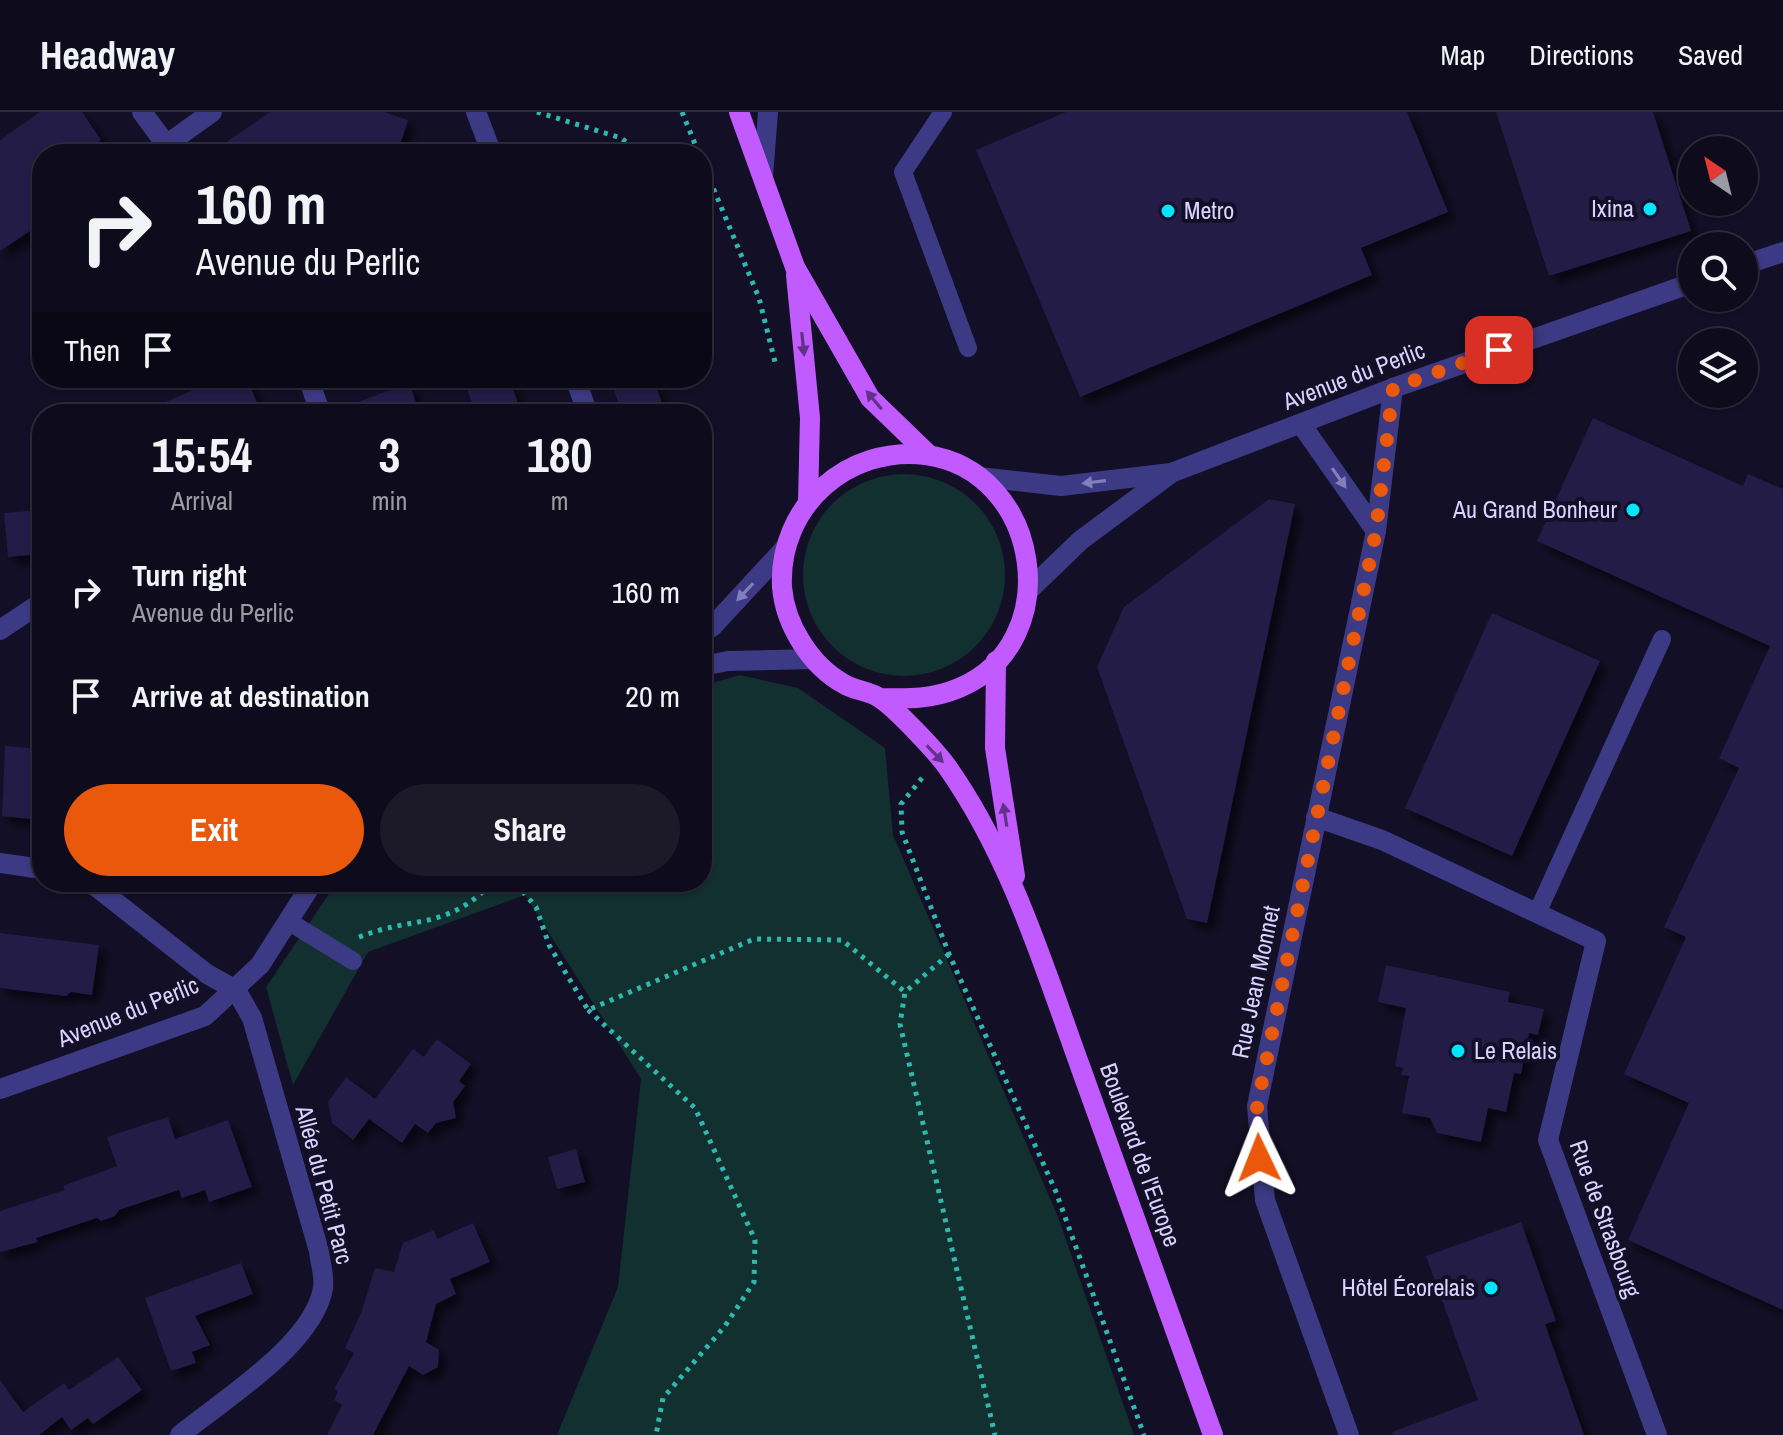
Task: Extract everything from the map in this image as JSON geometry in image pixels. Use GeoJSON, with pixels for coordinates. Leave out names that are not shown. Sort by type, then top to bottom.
{"type":"FeatureCollection","features":[{"type":"Feature","properties":{"kind":"main road"},"geometry":{"type":"LineString","coordinates":[[739,112],[795,267],[870,398],[929,455]]}},
{"type":"Feature","properties":{"kind":"main road"},"geometry":{"type":"LineString","coordinates":[[795,267],[810,418],[808,501]]}},
{"type":"Feature","properties":{"kind":"main road"},"geometry":{"type":"LineString","coordinates":[[895,454],[929,455],[955,463],[979,477],[1002,499],[1019,527],[1028,558],[1029,590],[1018,628],[996,661],[963,687],[923,699],[881,698],[843,684],[813,659],[792,626],[782,588],[785,548],[808,501],[832,478],[862,461],[895,454]]}},
{"type":"Feature","properties":{"kind":"main road","name":"Boulevard de l'Europe"},"geometry":{"type":"LineString","coordinates":[[996,661],[995,748],[1018,892]]}},
{"type":"Feature","properties":{"kind":"main road","name":"Boulevard de l'Europe"},"geometry":{"type":"LineString","coordinates":[[881,698],[947,766],[1018,892],[1213,1435]]}},
{"type":"Feature","properties":{"kind":"street"},"geometry":{"type":"LineString","coordinates":[[142,112],[165,144]]}},
{"type":"Feature","properties":{"kind":"street"},"geometry":{"type":"LineString","coordinates":[[175,144],[212,112]]}},
{"type":"Feature","properties":{"kind":"street"},"geometry":{"type":"LineString","coordinates":[[476,112],[488,144]]}},
{"type":"Feature","properties":{"kind":"street"},"geometry":{"type":"LineString","coordinates":[[763,176],[768,112]]}},
{"type":"Feature","properties":{"kind":"street"},"geometry":{"type":"LineString","coordinates":[[1758,260],[1783,252]]}},
{"type":"Feature","properties":{"kind":"street","name":"Avenue du Perlic"},"geometry":{"type":"LineString","coordinates":[[979,477],[1061,486],[1171,473],[1393,388],[1678,288]]}},
{"type":"Feature","properties":{"kind":"street","name":"Rue Jean Monnet"},"geometry":{"type":"LineString","coordinates":[[1349,1435],[1265,1200],[1259,1158],[1257,1106],[1376,531],[1393,388]]}},
{"type":"Feature","properties":{"kind":"street"},"geometry":{"type":"LineString","coordinates":[[1301,424],[1376,531]]}},
{"type":"Feature","properties":{"kind":"street","name":"Avenue du Perlic"},"geometry":{"type":"LineString","coordinates":[[1029,590],[1081,540],[1171,473]]}},
{"type":"Feature","properties":{"kind":"street"},"geometry":{"type":"LineString","coordinates":[[712,627],[785,548]]}},
{"type":"Feature","properties":{"kind":"street"},"geometry":{"type":"LineString","coordinates":[[0,630],[32,609]]}},
{"type":"Feature","properties":{"kind":"street"},"geometry":{"type":"LineString","coordinates":[[712,664],[813,659]]}},
{"type":"Feature","properties":{"kind":"street","name":"Rue de Strasbourg"},"geometry":{"type":"LineString","coordinates":[[1316,817],[1382,840],[1596,941],[1548,1140],[1657,1435]]}},
{"type":"Feature","properties":{"kind":"street"},"geometry":{"type":"LineString","coordinates":[[0,863],[32,868]]}},
{"type":"Feature","properties":{"kind":"street"},"geometry":{"type":"LineString","coordinates":[[103,892],[207,974],[236,990]]}},
{"type":"Feature","properties":{"kind":"street","name":"Avenue du Perlic"},"geometry":{"type":"LineString","coordinates":[[0,1089],[205,1016],[260,965],[307,892]]}},
{"type":"Feature","properties":{"kind":"street","name":"Allée du Petit Parc"},"geometry":{"type":"LineString","coordinates":[[180,1435],[291,1345],[315,1315],[324,1286],[319,1251],[252,1018],[236,990]]}},
{"type":"Feature","properties":{"kind":"lane"},"geometry":{"type":"LineString","coordinates":[[943,112],[903,172],[968,348]]}},
{"type":"Feature","properties":{"kind":"lane"},"geometry":{"type":"LineString","coordinates":[[1538,911],[1662,639]]}},
{"type":"Feature","properties":{"kind":"lane"},"geometry":{"type":"LineString","coordinates":[[288,921],[353,961]]}},
{"type":"Feature","properties":{"kind":"path"},"geometry":{"type":"LineString","coordinates":[[537,112],[621,138],[628,144]]}},
{"type":"Feature","properties":{"kind":"path"},"geometry":{"type":"LineString","coordinates":[[682,112],[695,144]]}},
{"type":"Feature","properties":{"kind":"path"},"geometry":{"type":"LineString","coordinates":[[712,189],[759,298],[777,369]]}},
{"type":"Feature","properties":{"kind":"path"},"geometry":{"type":"LineString","coordinates":[[947,766],[925,774],[901,804],[902,832],[949,954],[1056,1192],[1144,1435]]}},
{"type":"Feature","properties":{"kind":"path"},"geometry":{"type":"LineString","coordinates":[[333,948],[372,932],[432,921],[470,905],[483,892]]}},
{"type":"Feature","properties":{"kind":"path"},"geometry":{"type":"LineString","coordinates":[[523,892],[536,907],[549,945],[588,1010],[695,1108],[755,1240],[754,1282],[725,1326],[663,1398],[656,1435]]}},
{"type":"Feature","properties":{"kind":"path"},"geometry":{"type":"LineString","coordinates":[[588,1010],[754,939],[842,940],[905,992]]}},
{"type":"Feature","properties":{"kind":"path"},"geometry":{"type":"LineString","coordinates":[[949,954],[905,992],[900,1024],[995,1435]]}},
{"type":"Feature","properties":{"kind":"green space"},"geometry":{"type":"Polygon","coordinates":[[[904,474],[943,481],[976,503],[998,536],[1005,575],[998,614],[976,647],[943,669],[904,676],[865,669],[832,647],[810,614],[803,575],[810,536],[832,503],[865,481],[904,474]]]}},
{"type":"Feature","properties":{"kind":"green space"},"geometry":{"type":"Polygon","coordinates":[[[740,675],[798,688],[885,748],[893,835],[1058,1217],[1134,1435],[557,1435],[618,1287],[641,1079],[525,895],[368,952],[293,1085],[266,987],[330,892],[712,892],[712,683],[740,675]]]}},
{"type":"Feature","properties":{"kind":"building"},"geometry":{"type":"Polygon","coordinates":[[[40,112],[82,112],[101,140],[95,144],[32,144],[32,230],[0,251],[0,140],[40,112]]]}},
{"type":"Feature","properties":{"kind":"building"},"geometry":{"type":"Polygon","coordinates":[[[270,112],[384,112],[408,120],[400,144],[224,144],[270,112]]]}},
{"type":"Feature","properties":{"kind":"building"},"geometry":{"type":"Polygon","coordinates":[[[1066,112],[1407,112],[1448,212],[1361,248],[1372,275],[1080,397],[976,150],[1066,112]]]}},
{"type":"Feature","properties":{"kind":"building"},"geometry":{"type":"Polygon","coordinates":[[[1496,112],[1653,112],[1678,190],[1678,216],[1686,216],[1691,231],[1678,232],[1678,235],[1549,276],[1496,112]]]}},
{"type":"Feature","properties":{"kind":"building"},"geometry":{"type":"Polygon","coordinates":[[[198,388],[251,388],[258,404],[161,404],[198,388]]]}},
{"type":"Feature","properties":{"kind":"building"},"geometry":{"type":"Polygon","coordinates":[[[396,388],[411,388],[416,404],[353,404],[396,388]]]}},
{"type":"Feature","properties":{"kind":"building"},"geometry":{"type":"Polygon","coordinates":[[[467,388],[513,388],[518,404],[472,404],[467,388]]]}},
{"type":"Feature","properties":{"kind":"building"},"geometry":{"type":"Polygon","coordinates":[[[613,388],[657,388],[662,404],[619,404],[613,388]]]}},
{"type":"Feature","properties":{"kind":"building"},"geometry":{"type":"Polygon","coordinates":[[[1593,418],[1743,486],[1748,474],[1783,489],[1783,1310],[1628,1240],[1689,1103],[1624,1074],[1686,937],[1664,927],[1739,768],[1719,758],[1770,646],[1537,541],[1593,418]]]}},
{"type":"Feature","properties":{"kind":"building"},"geometry":{"type":"Polygon","coordinates":[[[1269,499],[1295,504],[1207,923],[1187,919],[1097,667],[1124,607],[1269,499]]]}},
{"type":"Feature","properties":{"kind":"building"},"geometry":{"type":"Polygon","coordinates":[[[32,511],[32,555],[8,557],[4,513],[32,511]]]}},
{"type":"Feature","properties":{"kind":"building"},"geometry":{"type":"Polygon","coordinates":[[[1492,613],[1600,661],[1512,856],[1405,808],[1492,613]]]}},
{"type":"Feature","properties":{"kind":"building"},"geometry":{"type":"Polygon","coordinates":[[[5,746],[32,748],[32,819],[2,816],[5,746]]]}},
{"type":"Feature","properties":{"kind":"building"},"geometry":{"type":"Polygon","coordinates":[[[0,933],[99,945],[92,995],[71,992],[66,996],[0,988],[0,933]]]}},
{"type":"Feature","properties":{"kind":"building","name":"Le Relais"},"geometry":{"type":"Polygon","coordinates":[[[1386,965],[1510,992],[1508,1002],[1544,1009],[1538,1035],[1529,1033],[1521,1074],[1514,1073],[1506,1112],[1488,1108],[1481,1142],[1437,1133],[1430,1118],[1402,1113],[1409,1076],[1401,1075],[1403,1068],[1395,1066],[1406,1008],[1378,1002],[1386,965]]]}},
{"type":"Feature","properties":{"kind":"building"},"geometry":{"type":"Polygon","coordinates":[[[437,1039],[471,1064],[459,1081],[465,1086],[453,1102],[456,1118],[436,1123],[428,1133],[415,1124],[402,1143],[369,1119],[353,1140],[332,1123],[328,1102],[346,1077],[375,1099],[413,1049],[424,1057],[437,1039]]]}},
{"type":"Feature","properties":{"kind":"building"},"geometry":{"type":"Polygon","coordinates":[[[168,1117],[175,1139],[228,1120],[252,1187],[209,1202],[205,1190],[182,1198],[179,1190],[119,1210],[115,1216],[101,1221],[97,1218],[36,1238],[38,1242],[0,1252],[0,1211],[65,1190],[63,1186],[117,1166],[107,1137],[168,1117]]]}},
{"type":"Feature","properties":{"kind":"building"},"geometry":{"type":"Polygon","coordinates":[[[576,1149],[585,1182],[557,1189],[548,1157],[576,1149]]]}},
{"type":"Feature","properties":{"kind":"building"},"geometry":{"type":"Polygon","coordinates":[[[1521,1222],[1556,1321],[1545,1324],[1584,1435],[1393,1435],[1392,1432],[1478,1400],[1426,1256],[1521,1222]]]}},
{"type":"Feature","properties":{"kind":"building"},"geometry":{"type":"Polygon","coordinates":[[[473,1223],[490,1262],[450,1279],[456,1294],[436,1304],[426,1342],[439,1350],[438,1367],[423,1375],[409,1366],[373,1435],[327,1435],[342,1405],[334,1400],[338,1391],[334,1389],[354,1353],[345,1348],[361,1313],[375,1268],[394,1272],[403,1243],[434,1230],[437,1239],[473,1223]]]}},
{"type":"Feature","properties":{"kind":"building"},"geometry":{"type":"Polygon","coordinates":[[[241,1263],[253,1294],[195,1316],[210,1345],[192,1352],[196,1363],[171,1371],[145,1298],[241,1263]]]}},
{"type":"Feature","properties":{"kind":"building"},"geometry":{"type":"Polygon","coordinates":[[[118,1357],[142,1390],[93,1424],[88,1418],[71,1430],[62,1417],[39,1435],[0,1435],[0,1380],[23,1412],[64,1383],[69,1390],[118,1357]]]}},
{"type":"Feature","properties":{"kind":"place","name":"Ixina"},"geometry":{"type":"Point","coordinates":[1650,209]}},
{"type":"Feature","properties":{"kind":"place","name":"Metro"},"geometry":{"type":"Point","coordinates":[1168,211]}},
{"type":"Feature","properties":{"kind":"place","name":"Au Grand Bonheur"},"geometry":{"type":"Point","coordinates":[1633,510]}},
{"type":"Feature","properties":{"kind":"place","name":"Le Relais"},"geometry":{"type":"Point","coordinates":[1458,1051]}},
{"type":"Feature","properties":{"kind":"place","name":"Hôtel Écorelais"},"geometry":{"type":"Point","coordinates":[1491,1288]}},
{"type":"Feature","properties":{"kind":"route"},"geometry":{"type":"LineString","coordinates":[[1259,1158],[1257,1106],[1376,531],[1393,388],[1499,350]]}}]}
